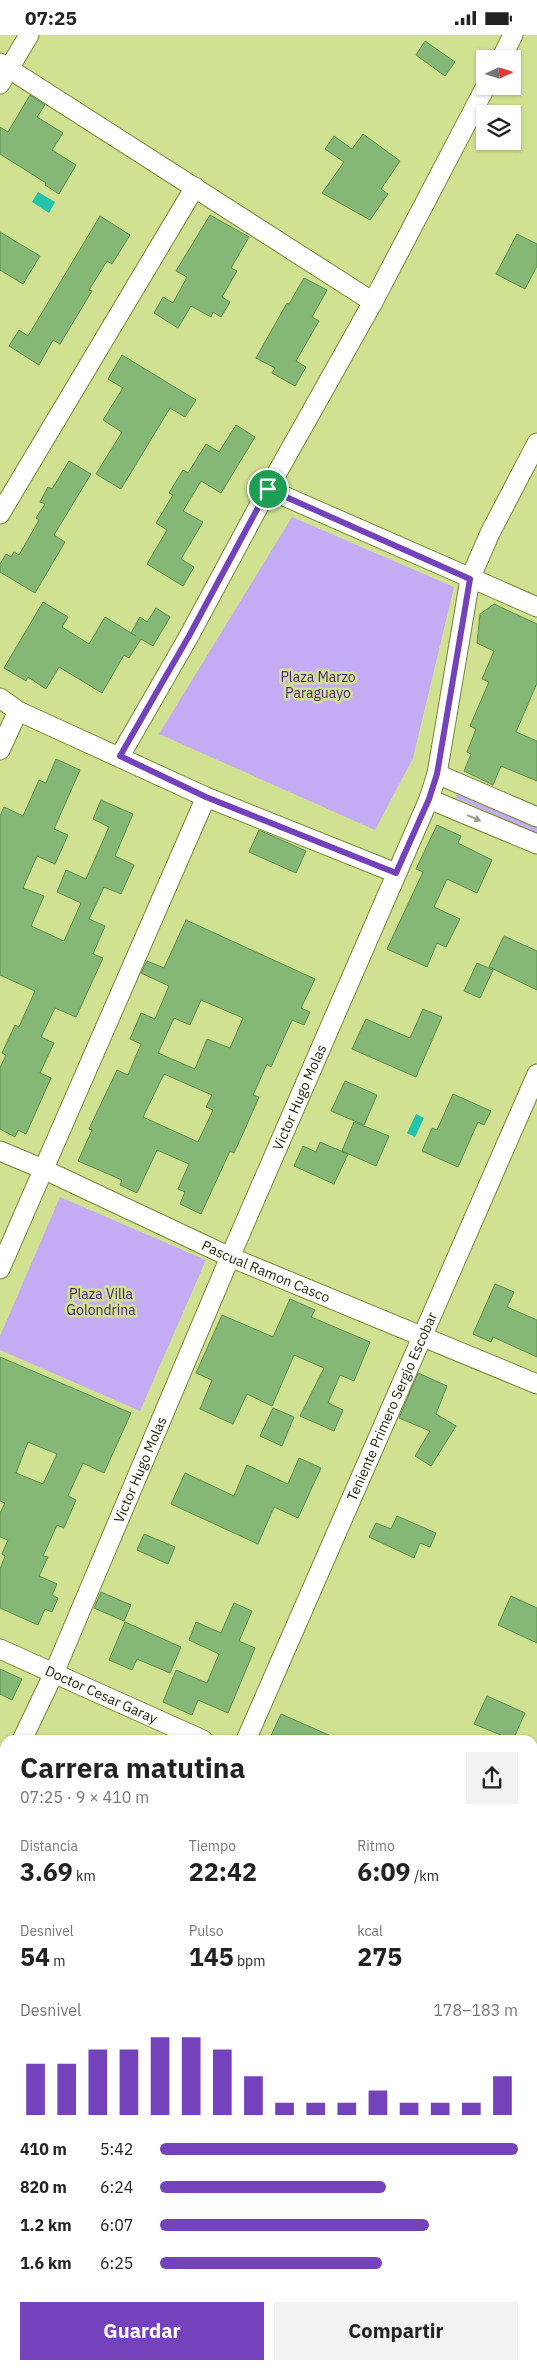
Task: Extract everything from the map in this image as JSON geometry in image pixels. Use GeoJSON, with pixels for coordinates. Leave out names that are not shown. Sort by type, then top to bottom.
{"type":"FeatureCollection","features":[{"type":"Feature","properties":{"kind":"street"},"geometry":{"type":"LineString","coordinates":[[29,35],[3,72],[195,187],[373,302]]}},
{"type":"Feature","properties":{"kind":"street"},"geometry":{"type":"LineString","coordinates":[[506,50],[513,35]]}},
{"type":"Feature","properties":{"kind":"street"},"geometry":{"type":"LineString","coordinates":[[120,756],[189,636],[268,489],[373,302],[481,95]]}},
{"type":"Feature","properties":{"kind":"street"},"geometry":{"type":"LineString","coordinates":[[0,515],[195,187]]}},
{"type":"Feature","properties":{"kind":"street","name":"Victor Hugo Molas"},"geometry":{"type":"LineString","coordinates":[[24,1735],[54,1673],[230,1257],[429,799],[437,774],[470,579],[490,533],[537,443]]}},
{"type":"Feature","properties":{"kind":"street"},"geometry":{"type":"LineString","coordinates":[[268,489],[537,607]]}},
{"type":"Feature","properties":{"kind":"street"},"geometry":{"type":"LineString","coordinates":[[0,699],[18,711],[120,756],[206,797],[396,873]]}},
{"type":"Feature","properties":{"kind":"street"},"geometry":{"type":"LineString","coordinates":[[0,750],[18,711]]}},
{"type":"Feature","properties":{"kind":"street"},"geometry":{"type":"LineString","coordinates":[[437,774],[537,817]]}},
{"type":"Feature","properties":{"kind":"street"},"geometry":{"type":"LineString","coordinates":[[0,1269],[206,797]]}},
{"type":"Feature","properties":{"kind":"street"},"geometry":{"type":"LineString","coordinates":[[429,799],[537,844]]}},
{"type":"Feature","properties":{"kind":"street","name":"Teniente Primero Sergio Escobar"},"geometry":{"type":"LineString","coordinates":[[248,1735],[537,1074]]}},
{"type":"Feature","properties":{"kind":"street","name":"Pascual Ramon Casco"},"geometry":{"type":"LineString","coordinates":[[0,1151],[44,1169],[230,1257],[537,1384]]}},
{"type":"Feature","properties":{"kind":"street","name":"Doctor Cesar Garay"},"geometry":{"type":"LineString","coordinates":[[0,1649],[192,1735]]}},
{"type":"Feature","properties":{"kind":"green space","name":"Plaza Marzo Paraguayo"},"geometry":{"type":"Polygon","coordinates":[[[292,517],[454,587],[413,758],[375,830],[159,734],[292,517]]]}},
{"type":"Feature","properties":{"kind":"green space"},"geometry":{"type":"Polygon","coordinates":[[[457,792],[537,826],[537,833],[456,798],[457,792]]]}},
{"type":"Feature","properties":{"kind":"green space","name":"Plaza Villa Golondrina"},"geometry":{"type":"Polygon","coordinates":[[[60,1197],[206,1260],[140,1411],[0,1350],[0,1336],[60,1197]]]}},
{"type":"Feature","properties":{"kind":"water"},"geometry":{"type":"Polygon","coordinates":[[[38,192],[55,202],[49,213],[32,202],[38,192]]]}},
{"type":"Feature","properties":{"kind":"water"},"geometry":{"type":"Polygon","coordinates":[[[416,1114],[424,1118],[415,1137],[407,1133],[416,1114]]]}},
{"type":"Feature","properties":{"kind":"building"},"geometry":{"type":"Polygon","coordinates":[[[425,41],[455,62],[445,76],[416,55],[425,41]]]}},
{"type":"Feature","properties":{"kind":"building"},"geometry":{"type":"Polygon","coordinates":[[[30,95],[45,105],[37,117],[63,133],[52,150],[76,165],[59,194],[45,185],[46,183],[0,154],[0,127],[8,132],[30,95]]]}},
{"type":"Feature","properties":{"kind":"building"},"geometry":{"type":"Polygon","coordinates":[[[363,134],[400,161],[381,189],[388,194],[370,220],[322,193],[344,162],[325,149],[334,136],[352,149],[363,134]]]}},
{"type":"Feature","properties":{"kind":"building"},"geometry":{"type":"Polygon","coordinates":[[[210,215],[249,237],[231,268],[237,271],[222,297],[230,302],[221,317],[213,312],[211,317],[191,306],[178,328],[154,313],[163,297],[173,303],[187,277],[176,271],[210,215]]]}},
{"type":"Feature","properties":{"kind":"building"},"geometry":{"type":"Polygon","coordinates":[[[100,216],[130,235],[112,264],[107,261],[89,290],[92,291],[60,344],[53,340],[39,365],[9,346],[19,330],[28,336],[100,216]]]}},
{"type":"Feature","properties":{"kind":"building"},"geometry":{"type":"Polygon","coordinates":[[[0,232],[40,256],[23,284],[0,270],[0,232]]]}},
{"type":"Feature","properties":{"kind":"building"},"geometry":{"type":"Polygon","coordinates":[[[517,234],[537,244],[537,266],[525,289],[496,274],[517,234]]]}},
{"type":"Feature","properties":{"kind":"building"},"geometry":{"type":"Polygon","coordinates":[[[304,278],[327,290],[312,317],[319,321],[296,361],[306,367],[295,386],[272,373],[275,368],[256,358],[287,303],[289,304],[304,278]]]}},
{"type":"Feature","properties":{"kind":"building"},"geometry":{"type":"Polygon","coordinates":[[[122,355],[196,400],[185,417],[170,408],[121,489],[96,474],[122,432],[103,420],[123,388],[108,379],[122,355]]]}},
{"type":"Feature","properties":{"kind":"building"},"geometry":{"type":"Polygon","coordinates":[[[236,425],[255,437],[221,493],[201,481],[183,511],[203,522],[181,559],[194,567],[183,586],[147,564],[167,530],[156,523],[173,495],[169,493],[183,470],[188,473],[206,444],[219,452],[236,425]]]}},
{"type":"Feature","properties":{"kind":"building"},"geometry":{"type":"Polygon","coordinates":[[[69,461],[91,474],[54,535],[65,542],[35,593],[0,572],[0,564],[6,554],[11,557],[14,552],[19,555],[39,520],[36,518],[45,504],[40,502],[48,487],[52,489],[69,461]]]}},
{"type":"Feature","properties":{"kind":"building"},"geometry":{"type":"Polygon","coordinates":[[[43,602],[68,617],[62,627],[89,644],[105,617],[131,633],[140,617],[147,622],[156,608],[170,617],[153,646],[141,639],[129,658],[124,655],[102,693],[59,667],[46,689],[28,677],[26,681],[4,668],[43,602]]]}},
{"type":"Feature","properties":{"kind":"building"},"geometry":{"type":"Polygon","coordinates":[[[494,604],[537,624],[537,683],[516,732],[537,741],[537,781],[501,766],[493,785],[464,771],[471,754],[467,752],[476,729],[470,726],[489,682],[482,679],[494,651],[477,643],[480,614],[494,604]]]}},
{"type":"Feature","properties":{"kind":"building"},"geometry":{"type":"Polygon","coordinates":[[[56,759],[80,770],[54,829],[68,835],[55,864],[37,856],[23,888],[44,896],[31,926],[64,941],[81,903],[57,892],[66,870],[86,879],[109,827],[93,819],[101,800],[133,814],[115,856],[134,865],[121,894],[104,887],[89,919],[105,926],[93,954],[103,958],[76,1017],[55,1008],[41,1037],[54,1043],[40,1073],[51,1078],[26,1134],[18,1130],[15,1137],[0,1129],[0,1068],[6,1055],[2,1053],[15,1025],[19,1027],[35,991],[0,975],[0,816],[4,807],[23,816],[39,780],[46,783],[56,759]]]}},
{"type":"Feature","properties":{"kind":"building"},"geometry":{"type":"Polygon","coordinates":[[[437,825],[461,836],[458,843],[492,860],[477,893],[447,879],[434,907],[460,919],[446,947],[437,943],[427,967],[387,949],[423,872],[416,869],[437,825]]]}},
{"type":"Feature","properties":{"kind":"building"},"geometry":{"type":"Polygon","coordinates":[[[259,830],[306,851],[296,873],[249,852],[259,830]]]}},
{"type":"Feature","properties":{"kind":"building"},"geometry":{"type":"Polygon","coordinates":[[[186,920],[315,979],[301,1008],[310,1012],[304,1025],[292,1020],[271,1067],[267,1064],[253,1095],[259,1097],[245,1129],[234,1153],[230,1151],[201,1214],[180,1204],[185,1192],[178,1189],[189,1164],[157,1150],[137,1193],[120,1185],[122,1180],[78,1161],[92,1130],[89,1129],[117,1070],[128,1075],[141,1044],[130,1039],[141,1013],[155,1019],[169,986],[141,973],[147,961],[164,968],[186,920]],[[201,1000],[190,1025],[174,1018],[158,1053],[195,1069],[207,1039],[230,1048],[243,1018],[201,1000]],[[164,1074],[143,1117],[198,1142],[213,1110],[206,1107],[212,1095],[164,1074]]]}},
{"type":"Feature","properties":{"kind":"building"},"geometry":{"type":"Polygon","coordinates":[[[504,936],[537,951],[537,990],[489,967],[504,936]]]}},
{"type":"Feature","properties":{"kind":"building"},"geometry":{"type":"Polygon","coordinates":[[[477,963],[493,970],[480,998],[464,991],[477,963]]]}},
{"type":"Feature","properties":{"kind":"building"},"geometry":{"type":"Polygon","coordinates":[[[423,1009],[442,1017],[416,1077],[352,1049],[366,1019],[410,1038],[423,1009]]]}},
{"type":"Feature","properties":{"kind":"building"},"geometry":{"type":"Polygon","coordinates":[[[345,1081],[377,1095],[364,1125],[331,1111],[345,1081]]]}},
{"type":"Feature","properties":{"kind":"building"},"geometry":{"type":"Polygon","coordinates":[[[453,1094],[491,1111],[484,1125],[478,1122],[458,1167],[422,1151],[432,1128],[437,1130],[453,1094]]]}},
{"type":"Feature","properties":{"kind":"building"},"geometry":{"type":"Polygon","coordinates":[[[354,1122],[389,1136],[376,1166],[342,1151],[354,1122]]]}},
{"type":"Feature","properties":{"kind":"building"},"geometry":{"type":"Polygon","coordinates":[[[320,1142],[348,1154],[334,1184],[294,1166],[303,1146],[316,1152],[320,1142]]]}},
{"type":"Feature","properties":{"kind":"building"},"geometry":{"type":"Polygon","coordinates":[[[495,1284],[514,1292],[507,1307],[537,1320],[537,1357],[493,1337],[491,1342],[473,1334],[495,1284]]]}},
{"type":"Feature","properties":{"kind":"building"},"geometry":{"type":"Polygon","coordinates":[[[290,1299],[315,1310],[311,1317],[370,1342],[354,1381],[340,1375],[328,1403],[343,1410],[334,1431],[300,1416],[324,1368],[294,1355],[272,1406],[247,1394],[233,1424],[200,1409],[212,1380],[196,1373],[222,1315],[273,1337],[290,1299]]]}},
{"type":"Feature","properties":{"kind":"building"},"geometry":{"type":"Polygon","coordinates":[[[0,1357],[131,1413],[104,1473],[83,1463],[68,1496],[76,1500],[64,1528],[57,1525],[43,1556],[48,1557],[39,1576],[57,1584],[52,1595],[58,1598],[52,1612],[45,1609],[38,1625],[0,1608],[0,1569],[5,1556],[2,1554],[8,1540],[0,1537],[0,1513],[5,1503],[0,1501],[0,1357]],[[28,1442],[16,1473],[43,1484],[57,1454],[28,1442]]]}},
{"type":"Feature","properties":{"kind":"building"},"geometry":{"type":"Polygon","coordinates":[[[418,1373],[447,1386],[436,1414],[456,1426],[431,1466],[415,1456],[430,1431],[399,1418],[418,1373]]]}},
{"type":"Feature","properties":{"kind":"building"},"geometry":{"type":"Polygon","coordinates":[[[273,1408],[294,1417],[282,1446],[260,1436],[273,1408]]]}},
{"type":"Feature","properties":{"kind":"building"},"geometry":{"type":"Polygon","coordinates":[[[299,1458],[321,1468],[298,1518],[274,1507],[258,1544],[171,1504],[185,1473],[234,1496],[247,1465],[288,1484],[299,1458]]]}},
{"type":"Feature","properties":{"kind":"building"},"geometry":{"type":"Polygon","coordinates":[[[397,1516],[436,1533],[430,1547],[420,1543],[414,1558],[369,1537],[376,1523],[391,1529],[397,1516]]]}},
{"type":"Feature","properties":{"kind":"building"},"geometry":{"type":"Polygon","coordinates":[[[144,1534],[175,1547],[168,1564],[137,1550],[144,1534]]]}},
{"type":"Feature","properties":{"kind":"building"},"geometry":{"type":"Polygon","coordinates":[[[101,1592],[131,1605],[124,1621],[94,1608],[101,1592]]]}},
{"type":"Feature","properties":{"kind":"building"},"geometry":{"type":"Polygon","coordinates":[[[511,1596],[537,1608],[537,1643],[498,1625],[511,1596]]]}},
{"type":"Feature","properties":{"kind":"building"},"geometry":{"type":"Polygon","coordinates":[[[234,1603],[252,1611],[239,1641],[255,1648],[228,1713],[198,1700],[192,1715],[163,1702],[176,1670],[207,1683],[219,1654],[189,1640],[196,1622],[221,1633],[234,1603]]]}},
{"type":"Feature","properties":{"kind":"building"},"geometry":{"type":"Polygon","coordinates":[[[125,1622],[181,1647],[170,1673],[137,1659],[132,1670],[109,1660],[125,1622]]]}},
{"type":"Feature","properties":{"kind":"building"},"geometry":{"type":"Polygon","coordinates":[[[0,1669],[22,1679],[12,1700],[0,1694],[0,1669]]]}},
{"type":"Feature","properties":{"kind":"building"},"geometry":{"type":"Polygon","coordinates":[[[487,1696],[525,1713],[515,1735],[501,1735],[474,1724],[487,1696]]]}},
{"type":"Feature","properties":{"kind":"building"},"geometry":{"type":"Polygon","coordinates":[[[281,1714],[329,1735],[271,1735],[281,1714]]]}},
{"type":"Feature","properties":{"kind":"route"},"geometry":{"type":"LineString","coordinates":[[268,489],[470,579],[437,774],[429,799],[396,873],[206,797],[120,756],[189,636],[268,489]]}}]}
